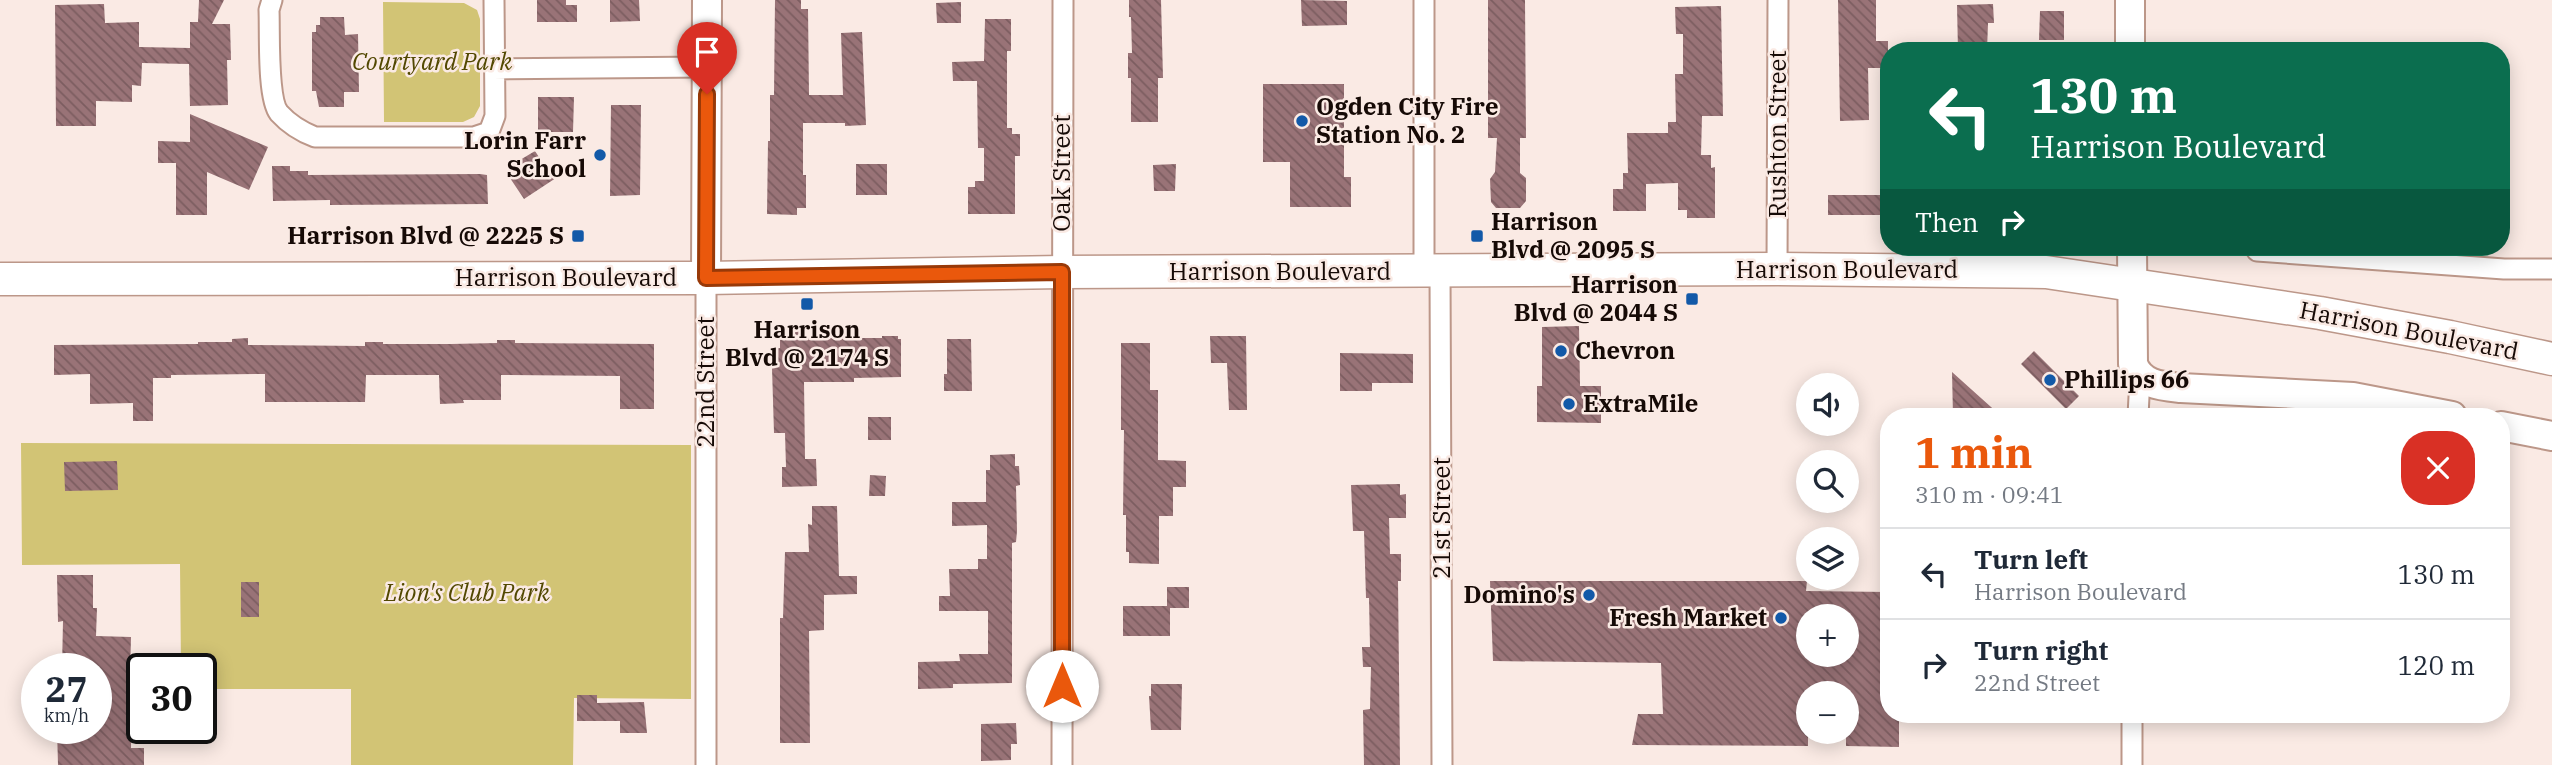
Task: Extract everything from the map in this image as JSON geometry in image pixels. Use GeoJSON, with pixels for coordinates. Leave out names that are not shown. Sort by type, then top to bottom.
{"type":"FeatureCollection","features":[{"type":"Feature","properties":{"kind":"main road","name":"Harrison Boulevard"},"geometry":{"type":"LineString","coordinates":[[0,279],[706,278],[1062,272],[1777,269],[2046,272],[2333,315],[2552,359]]}},
{"type":"Feature","properties":{"kind":"street"},"geometry":{"type":"LineString","coordinates":[[272,0],[269,10],[272,97],[278,112],[301,132],[315,137],[482,136],[493,126],[495,116],[494,0]]}},
{"type":"Feature","properties":{"kind":"street","name":"22nd Street"},"geometry":{"type":"LineString","coordinates":[[706,765],[707,0]]}},
{"type":"Feature","properties":{"kind":"street","name":"Oak Street"},"geometry":{"type":"LineString","coordinates":[[1062,765],[1063,0]]}},
{"type":"Feature","properties":{"kind":"street","name":"21st Street"},"geometry":{"type":"LineString","coordinates":[[1424,0],[1442,765]]}},
{"type":"Feature","properties":{"kind":"street","name":"Rushton Street"},"geometry":{"type":"LineString","coordinates":[[1777,269],[1778,0]]}},
{"type":"Feature","properties":{"kind":"street"},"geometry":{"type":"LineString","coordinates":[[2130,0],[2130,42]]}},
{"type":"Feature","properties":{"kind":"street"},"geometry":{"type":"LineString","coordinates":[[494,69],[707,67]]}},
{"type":"Feature","properties":{"kind":"street"},"geometry":{"type":"LineString","coordinates":[[2132,256],[2133,364],[2140,377],[2138,408]]}},
{"type":"Feature","properties":{"kind":"street"},"geometry":{"type":"LineString","coordinates":[[2326,256],[2504,269],[2552,269]]}},
{"type":"Feature","properties":{"kind":"street"},"geometry":{"type":"LineString","coordinates":[[2140,377],[2153,384],[2181,388],[2353,397],[2410,408]]}},
{"type":"Feature","properties":{"kind":"street"},"geometry":{"type":"LineString","coordinates":[[2510,428],[2552,436]]}},
{"type":"Feature","properties":{"kind":"street"},"geometry":{"type":"LineString","coordinates":[[2132,723],[2132,765]]}},
{"type":"Feature","properties":{"kind":"green space","name":"Courtyard Park"},"geometry":{"type":"Polygon","coordinates":[[[383,2],[464,3],[477,10],[480,19],[480,106],[474,117],[463,122],[384,122],[383,2]]]}},
{"type":"Feature","properties":{"kind":"green space","name":"Lion's Club Park"},"geometry":{"type":"Polygon","coordinates":[[[21,443],[691,445],[691,699],[574,698],[573,765],[351,765],[351,689],[217,689],[217,653],[181,653],[180,564],[22,565],[21,443]]]}},
{"type":"Feature","properties":{"kind":"building"},"geometry":{"type":"Polygon","coordinates":[[[199,0],[224,0],[212,24],[230,24],[231,60],[227,60],[228,105],[190,106],[189,64],[142,63],[141,86],[132,85],[132,102],[96,101],[96,126],[56,126],[55,5],[104,4],[105,23],[139,22],[139,47],[190,48],[190,22],[198,22],[199,0]]]}},
{"type":"Feature","properties":{"kind":"building"},"geometry":{"type":"Polygon","coordinates":[[[537,0],[566,0],[566,5],[577,5],[577,22],[537,22],[537,0]]]}},
{"type":"Feature","properties":{"kind":"building"},"geometry":{"type":"Polygon","coordinates":[[[610,0],[639,0],[640,21],[610,22],[610,0]]]}},
{"type":"Feature","properties":{"kind":"building"},"geometry":{"type":"Polygon","coordinates":[[[775,0],[801,0],[801,9],[808,9],[809,95],[843,95],[841,33],[862,32],[866,125],[803,123],[806,208],[797,208],[797,215],[767,214],[770,95],[774,95],[775,0]]]}},
{"type":"Feature","properties":{"kind":"building"},"geometry":{"type":"Polygon","coordinates":[[[1129,0],[1161,0],[1163,78],[1158,78],[1158,122],[1131,122],[1131,78],[1128,78],[1128,53],[1132,53],[1129,0]]]}},
{"type":"Feature","properties":{"kind":"building"},"geometry":{"type":"Polygon","coordinates":[[[1301,0],[1347,1],[1347,25],[1302,26],[1301,0]]]}},
{"type":"Feature","properties":{"kind":"building"},"geometry":{"type":"Polygon","coordinates":[[[1488,0],[1525,0],[1526,138],[1520,138],[1520,173],[1526,178],[1526,201],[1520,208],[1496,208],[1491,202],[1490,179],[1495,172],[1497,138],[1488,138],[1488,0]]]}},
{"type":"Feature","properties":{"kind":"building"},"geometry":{"type":"Polygon","coordinates":[[[1838,0],[1876,0],[1876,41],[1888,42],[1880,42],[1880,68],[1868,68],[1869,120],[1840,121],[1838,0]]]}},
{"type":"Feature","properties":{"kind":"building"},"geometry":{"type":"Polygon","coordinates":[[[961,2],[961,23],[937,23],[936,3],[961,2]]]}},
{"type":"Feature","properties":{"kind":"building"},"geometry":{"type":"Polygon","coordinates":[[[1993,4],[1994,23],[1988,23],[1987,42],[1958,42],[1957,5],[1993,4]]]}},
{"type":"Feature","properties":{"kind":"building"},"geometry":{"type":"Polygon","coordinates":[[[1721,6],[1723,116],[1702,116],[1701,155],[1711,155],[1711,168],[1715,167],[1715,218],[1687,218],[1687,210],[1678,210],[1678,183],[1646,184],[1646,211],[1613,211],[1613,189],[1623,189],[1623,173],[1628,173],[1627,133],[1668,133],[1668,122],[1676,122],[1675,74],[1683,74],[1683,34],[1676,34],[1675,7],[1721,6]]]}},
{"type":"Feature","properties":{"kind":"building"},"geometry":{"type":"Polygon","coordinates":[[[2040,11],[2064,11],[2064,40],[2039,40],[2040,11]]]}},
{"type":"Feature","properties":{"kind":"building"},"geometry":{"type":"Polygon","coordinates":[[[320,17],[344,17],[345,35],[358,34],[359,92],[344,92],[344,107],[319,107],[316,91],[312,91],[312,32],[316,32],[316,25],[320,25],[320,17]]]}},
{"type":"Feature","properties":{"kind":"building"},"geometry":{"type":"Polygon","coordinates":[[[985,19],[1011,19],[1011,51],[1007,51],[1007,128],[1012,128],[1012,134],[1020,134],[1020,156],[1015,156],[1015,214],[968,214],[968,187],[975,187],[975,181],[984,181],[984,148],[978,148],[977,81],[953,81],[952,62],[984,61],[985,19]]]}},
{"type":"Feature","properties":{"kind":"building"},"geometry":{"type":"Polygon","coordinates":[[[1263,84],[1344,84],[1344,177],[1351,177],[1351,207],[1290,207],[1290,162],[1263,162],[1263,84]]]}},
{"type":"Feature","properties":{"kind":"building"},"geometry":{"type":"Polygon","coordinates":[[[538,97],[574,97],[573,132],[538,132],[538,97]]]}},
{"type":"Feature","properties":{"kind":"building"},"geometry":{"type":"Polygon","coordinates":[[[611,105],[641,105],[640,195],[610,196],[611,105]]]}},
{"type":"Feature","properties":{"kind":"building"},"geometry":{"type":"Polygon","coordinates":[[[190,114],[268,147],[249,190],[207,172],[207,215],[176,215],[176,163],[158,163],[158,141],[190,142],[190,114]]]}},
{"type":"Feature","properties":{"kind":"building"},"geometry":{"type":"Polygon","coordinates":[[[535,151],[550,174],[562,174],[524,199],[508,175],[529,174],[520,160],[535,151]]]}},
{"type":"Feature","properties":{"kind":"building"},"geometry":{"type":"Polygon","coordinates":[[[856,164],[887,164],[887,195],[856,195],[856,164]]]}},
{"type":"Feature","properties":{"kind":"building"},"geometry":{"type":"Polygon","coordinates":[[[1176,164],[1175,191],[1154,191],[1153,165],[1176,164]]]}},
{"type":"Feature","properties":{"kind":"building"},"geometry":{"type":"Polygon","coordinates":[[[272,166],[290,166],[290,171],[308,171],[308,175],[487,175],[488,204],[330,205],[330,200],[273,201],[272,166]]]}},
{"type":"Feature","properties":{"kind":"building"},"geometry":{"type":"Polygon","coordinates":[[[1828,195],[1880,195],[1880,215],[1828,215],[1828,195]]]}},
{"type":"Feature","properties":{"kind":"building"},"geometry":{"type":"Polygon","coordinates":[[[1579,326],[1580,386],[1601,386],[1601,423],[1537,422],[1537,386],[1542,386],[1542,327],[1579,326]]]}},
{"type":"Feature","properties":{"kind":"building"},"geometry":{"type":"Polygon","coordinates":[[[801,331],[801,338],[898,336],[898,339],[901,339],[901,377],[854,378],[854,382],[804,382],[805,459],[816,459],[817,486],[782,487],[782,467],[786,467],[785,433],[774,433],[774,349],[780,348],[780,332],[801,331]]]}},
{"type":"Feature","properties":{"kind":"building"},"geometry":{"type":"Polygon","coordinates":[[[1210,336],[1246,336],[1247,410],[1229,410],[1227,363],[1211,363],[1210,336]]]}},
{"type":"Feature","properties":{"kind":"building"},"geometry":{"type":"Polygon","coordinates":[[[248,338],[248,345],[365,346],[365,342],[451,344],[497,343],[497,340],[515,340],[515,343],[654,344],[654,409],[620,409],[620,376],[501,375],[501,400],[463,400],[464,403],[440,404],[439,375],[366,375],[365,402],[265,402],[265,374],[171,375],[171,378],[153,378],[153,421],[133,421],[133,403],[90,404],[90,374],[54,375],[54,345],[198,344],[248,338]]]}},
{"type":"Feature","properties":{"kind":"building"},"geometry":{"type":"Polygon","coordinates":[[[947,339],[971,339],[972,391],[944,391],[947,339]]]}},
{"type":"Feature","properties":{"kind":"building"},"geometry":{"type":"Polygon","coordinates":[[[1121,343],[1150,343],[1150,390],[1158,390],[1158,460],[1186,461],[1186,487],[1173,487],[1173,516],[1159,516],[1159,564],[1129,563],[1129,552],[1126,552],[1126,515],[1123,515],[1121,343]]]}},
{"type":"Feature","properties":{"kind":"building","name":"Phillips 66"},"geometry":{"type":"Polygon","coordinates":[[[2034,351],[2079,396],[2065,408],[2021,364],[2034,351]]]}},
{"type":"Feature","properties":{"kind":"building"},"geometry":{"type":"Polygon","coordinates":[[[1340,353],[1413,354],[1413,383],[1372,383],[1372,391],[1340,391],[1340,353]]]}},
{"type":"Feature","properties":{"kind":"building"},"geometry":{"type":"Polygon","coordinates":[[[1952,372],[1992,408],[1953,408],[1952,372]]]}},
{"type":"Feature","properties":{"kind":"building"},"geometry":{"type":"Polygon","coordinates":[[[868,417],[891,417],[891,440],[868,440],[868,417]]]}},
{"type":"Feature","properties":{"kind":"building"},"geometry":{"type":"Polygon","coordinates":[[[1015,454],[1020,485],[1016,486],[1016,542],[1012,543],[1012,683],[953,684],[953,688],[918,689],[918,662],[960,661],[959,654],[988,654],[988,611],[939,611],[939,596],[950,596],[949,569],[978,569],[978,559],[987,559],[987,525],[952,526],[952,502],[986,502],[986,470],[990,470],[990,455],[1015,454]]]}},
{"type":"Feature","properties":{"kind":"building"},"geometry":{"type":"Polygon","coordinates":[[[117,461],[118,490],[65,491],[64,462],[117,461]]]}},
{"type":"Feature","properties":{"kind":"building"},"geometry":{"type":"Polygon","coordinates":[[[870,475],[886,476],[885,496],[869,496],[870,475]]]}},
{"type":"Feature","properties":{"kind":"building"},"geometry":{"type":"Polygon","coordinates":[[[1400,484],[1400,495],[1406,494],[1406,518],[1389,518],[1390,554],[1401,554],[1401,581],[1398,581],[1400,765],[1364,765],[1363,710],[1370,709],[1371,667],[1363,667],[1362,647],[1370,647],[1369,598],[1366,598],[1364,531],[1353,531],[1351,485],[1400,484]]]}},
{"type":"Feature","properties":{"kind":"building"},"geometry":{"type":"Polygon","coordinates":[[[812,506],[837,506],[839,576],[857,576],[857,594],[824,595],[824,630],[809,631],[810,743],[780,743],[780,618],[783,618],[785,552],[809,552],[808,524],[812,525],[812,506]]]}},
{"type":"Feature","properties":{"kind":"building"},"geometry":{"type":"Polygon","coordinates":[[[57,575],[93,575],[93,608],[97,608],[96,636],[131,637],[131,653],[126,653],[126,744],[131,744],[131,748],[144,748],[144,765],[58,765],[57,744],[112,744],[112,653],[62,653],[63,621],[58,622],[57,575]]]}},
{"type":"Feature","properties":{"kind":"building"},"geometry":{"type":"Polygon","coordinates":[[[1490,581],[1796,581],[1796,590],[1880,592],[1880,723],[1899,723],[1899,747],[1846,746],[1859,744],[1859,681],[1796,681],[1796,744],[1808,746],[1632,745],[1638,714],[1663,714],[1661,663],[1493,661],[1490,581]]]}},
{"type":"Feature","properties":{"kind":"building"},"geometry":{"type":"Polygon","coordinates":[[[241,582],[259,582],[259,617],[241,617],[241,582]]]}},
{"type":"Feature","properties":{"kind":"building"},"geometry":{"type":"Polygon","coordinates":[[[1167,587],[1189,587],[1189,608],[1170,608],[1170,636],[1123,636],[1123,606],[1167,606],[1167,587]]]}},
{"type":"Feature","properties":{"kind":"building"},"geometry":{"type":"Polygon","coordinates":[[[1151,684],[1182,684],[1181,730],[1151,730],[1151,684]]]}},
{"type":"Feature","properties":{"kind":"building"},"geometry":{"type":"Polygon","coordinates":[[[577,695],[597,695],[597,703],[644,702],[647,733],[620,733],[620,721],[577,721],[577,695]]]}},
{"type":"Feature","properties":{"kind":"building"},"geometry":{"type":"Polygon","coordinates":[[[1016,723],[1017,744],[1011,744],[1011,760],[981,761],[981,724],[1016,723]]]}},
{"type":"Feature","properties":{"kind":"place","name":"Ogden City Fire Station No. 2"},"geometry":{"type":"Point","coordinates":[1302,121]}},
{"type":"Feature","properties":{"kind":"place","name":"Lorin Farr School"},"geometry":{"type":"Point","coordinates":[600,155]}},
{"type":"Feature","properties":{"kind":"place","name":"Harrison Blvd @ 2225 S"},"geometry":{"type":"Point","coordinates":[578,236]}},
{"type":"Feature","properties":{"kind":"place","name":"Harrison Blvd @ 2095 S"},"geometry":{"type":"Point","coordinates":[1477,236]}},
{"type":"Feature","properties":{"kind":"place","name":"Harrison Blvd @ 2044 S"},"geometry":{"type":"Point","coordinates":[1692,299]}},
{"type":"Feature","properties":{"kind":"place","name":"Harrison Blvd @ 2174 S"},"geometry":{"type":"Point","coordinates":[807,304]}},
{"type":"Feature","properties":{"kind":"place","name":"Chevron"},"geometry":{"type":"Point","coordinates":[1561,351]}},
{"type":"Feature","properties":{"kind":"place","name":"Phillips 66"},"geometry":{"type":"Point","coordinates":[2050,380]}},
{"type":"Feature","properties":{"kind":"place","name":"ExtraMile"},"geometry":{"type":"Point","coordinates":[1569,404]}},
{"type":"Feature","properties":{"kind":"place","name":"Domino's"},"geometry":{"type":"Point","coordinates":[1589,595]}},
{"type":"Feature","properties":{"kind":"place","name":"Fresh Market"},"geometry":{"type":"Point","coordinates":[1781,618]}},
{"type":"Feature","properties":{"kind":"route"},"geometry":{"type":"LineString","coordinates":[[707,94],[706,278],[1062,272],[1062,686]]}}]}
